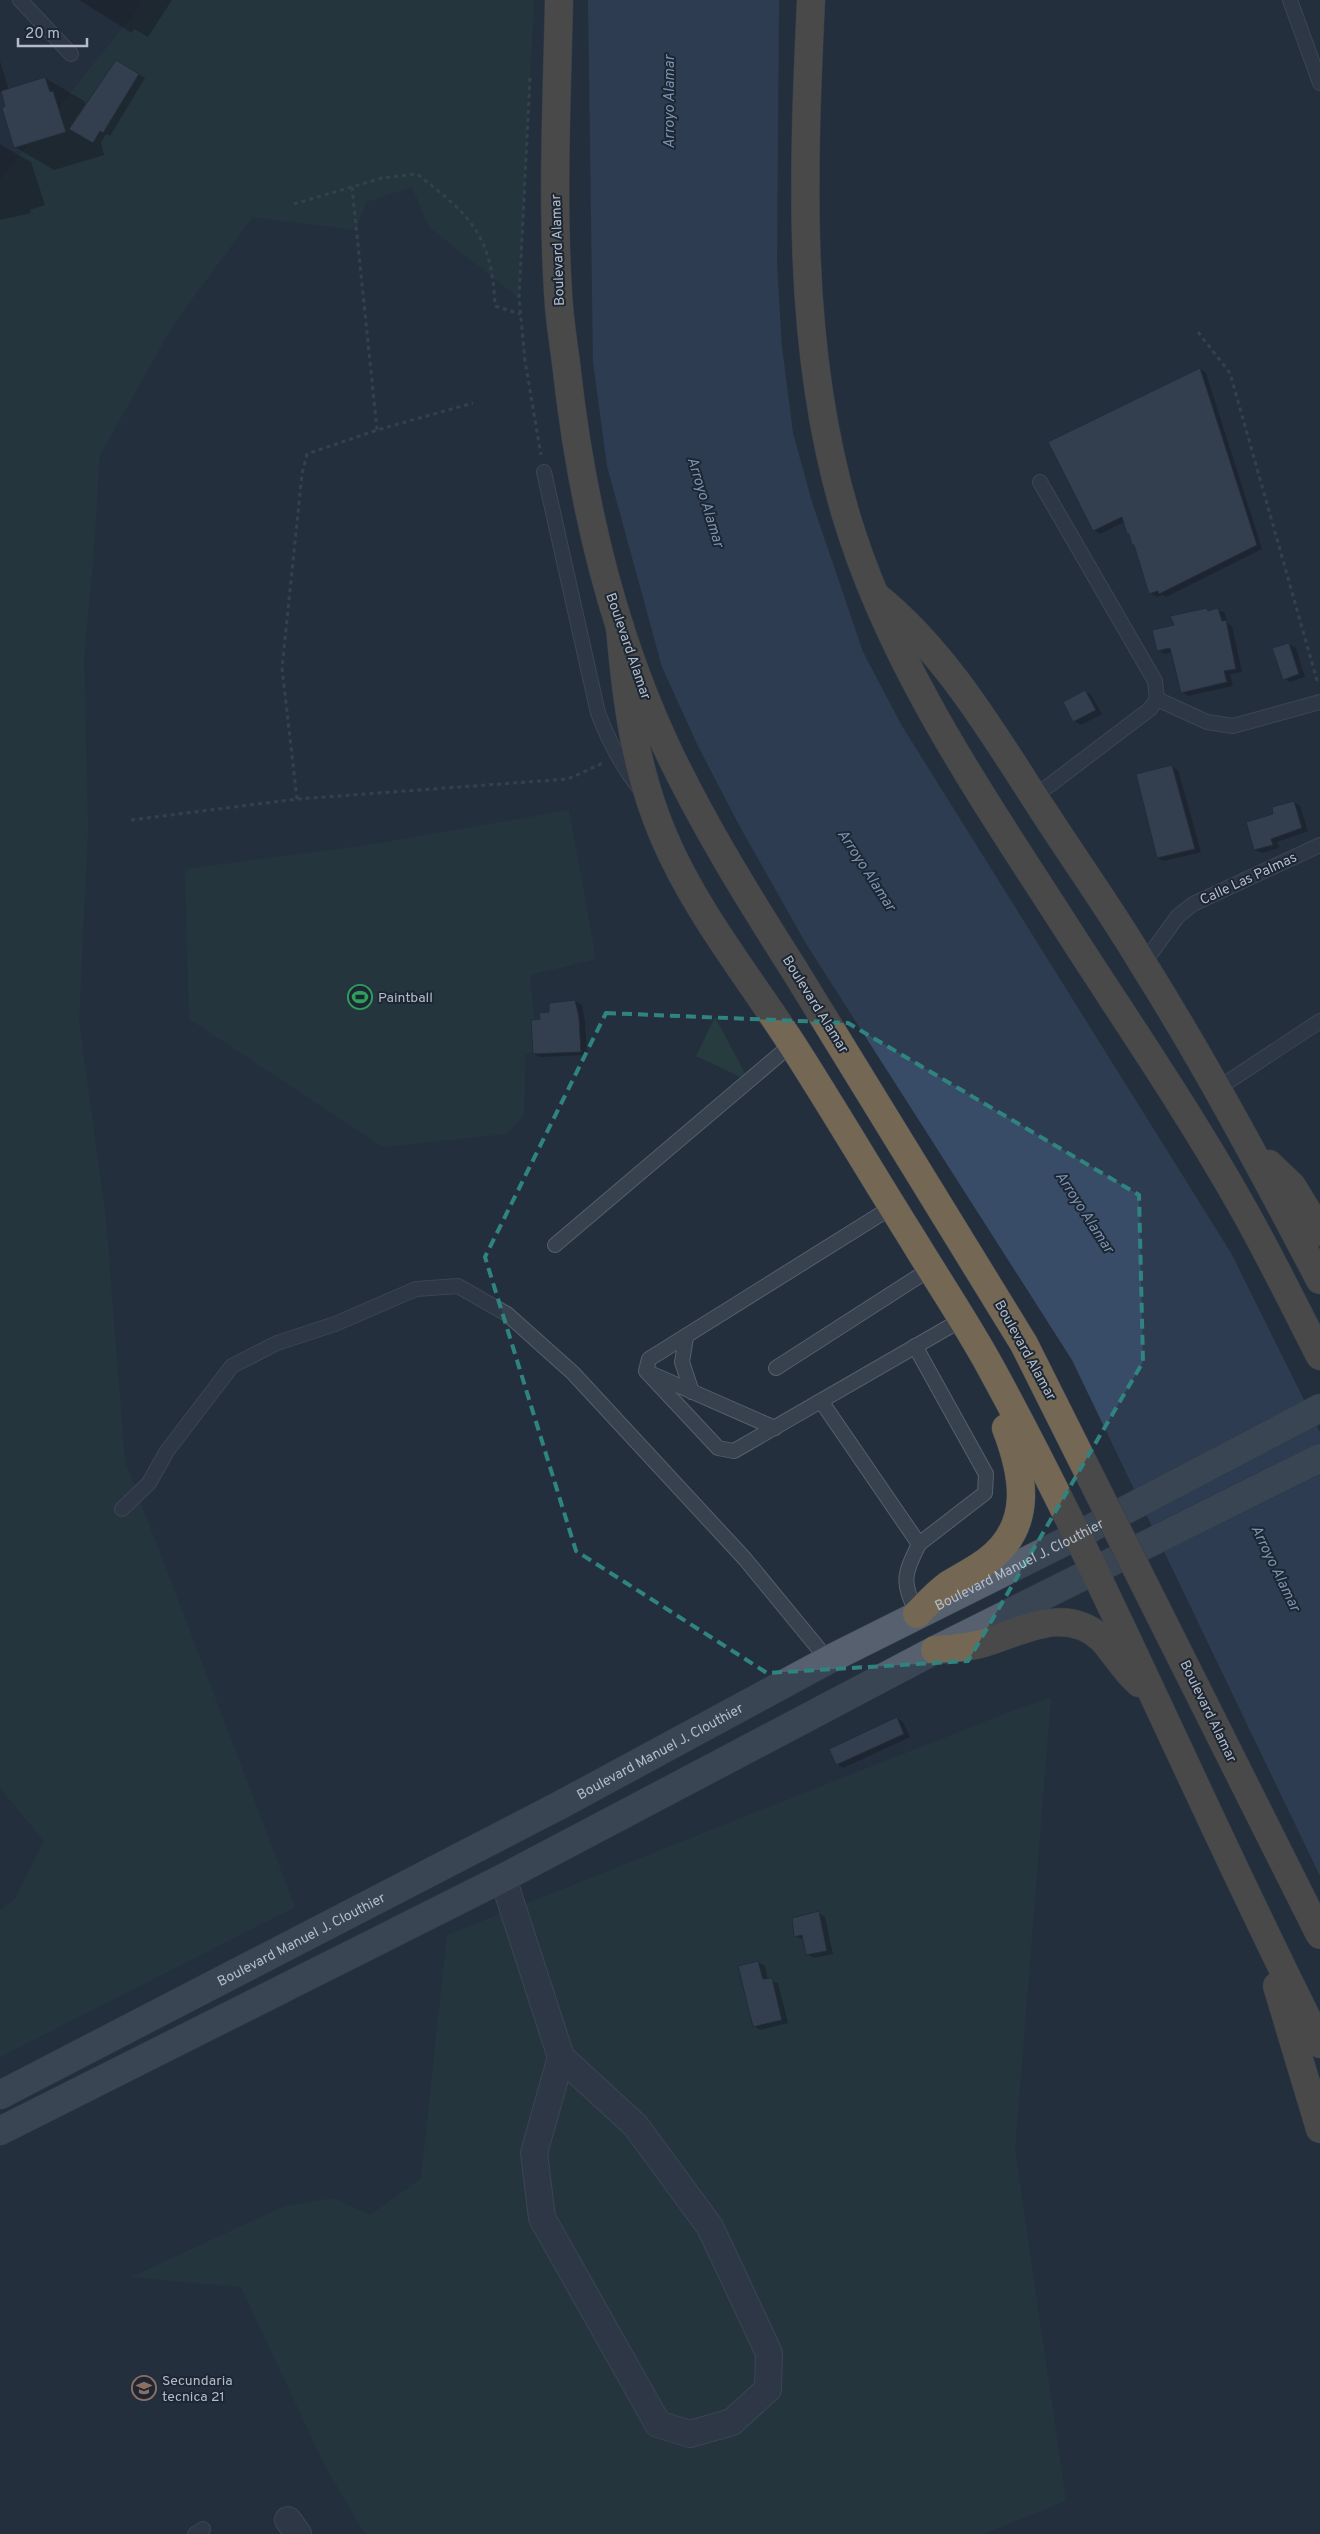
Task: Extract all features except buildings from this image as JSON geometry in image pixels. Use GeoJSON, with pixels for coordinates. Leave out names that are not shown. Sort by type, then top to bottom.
{"type":"FeatureCollection","features":[{"type":"Feature","properties":{"kind":"highway","name":"Boulevard Alamar"},"geometry":{"type":"LineString","coordinates":[[559,0],[555,199],[558,294],[572,415],[594,533],[620,627],[664,743],[738,882],[795,971],[1036,1367],[1320,1935]]}},
{"type":"Feature","properties":{"kind":"highway"},"geometry":{"type":"LineString","coordinates":[[811,0],[804,199],[808,290],[829,451],[845,512],[872,592],[896,646],[924,698],[1010,840],[1245,1211],[1320,1356]]}},
{"type":"Feature","properties":{"kind":"highway"},"geometry":{"type":"LineString","coordinates":[[872,592],[902,616],[925,641],[968,698],[1144,964],[1252,1151],[1320,1280]]}},
{"type":"Feature","properties":{"kind":"highway"},"geometry":{"type":"LineString","coordinates":[[620,627],[629,714],[639,760],[652,805],[677,865],[697,900],[792,1044],[989,1364],[1078,1535],[1153,1691],[1258,1922],[1320,2044]]}},
{"type":"Feature","properties":{"kind":"highway"},"geometry":{"type":"LineString","coordinates":[[1252,1151],[1282,1174],[1292,1186],[1320,1232]]}},
{"type":"Feature","properties":{"kind":"highway"},"geometry":{"type":"LineString","coordinates":[[917,1614],[943,1590],[988,1560],[1006,1542],[1017,1524],[1021,1499],[1021,1477],[1018,1458],[990,1386],[989,1364]]}},
{"type":"Feature","properties":{"kind":"highway"},"geometry":{"type":"LineString","coordinates":[[935,1650],[983,1643],[1035,1625],[1054,1621],[1070,1622],[1086,1628],[1102,1639],[1134,1678],[1153,1691]]}},
{"type":"Feature","properties":{"kind":"highway"},"geometry":{"type":"LineString","coordinates":[[1258,1922],[1320,2129]]}},
{"type":"Feature","properties":{"kind":"main road","name":"Boulevard Manuel J. Clouthier"},"geometry":{"type":"LineString","coordinates":[[0,2095],[562,1804],[828,1660],[1078,1535],[1319,1408]]}},
{"type":"Feature","properties":{"kind":"main road"},"geometry":{"type":"LineString","coordinates":[[0,2132],[503,1878],[935,1650],[1320,1458]]}},
{"type":"Feature","properties":{"kind":"street"},"geometry":{"type":"LineString","coordinates":[[503,1878],[561,2058],[636,2126],[710,2227],[769,2353],[768,2389],[732,2422],[690,2434],[658,2424],[542,2218],[534,2153],[561,2058]]}},
{"type":"Feature","properties":{"kind":"lane"},"geometry":{"type":"LineString","coordinates":[[20,0],[71,54]]}},
{"type":"Feature","properties":{"kind":"lane"},"geometry":{"type":"LineString","coordinates":[[1290,0],[1320,83]]}},
{"type":"Feature","properties":{"kind":"lane"},"geometry":{"type":"LineString","coordinates":[[544,472],[598,714],[617,756],[652,805]]}},
{"type":"Feature","properties":{"kind":"lane"},"geometry":{"type":"LineString","coordinates":[[1034,797],[1150,709],[1157,699],[1155,681],[1040,482]]}},
{"type":"Feature","properties":{"kind":"lane"},"geometry":{"type":"LineString","coordinates":[[1157,699],[1207,722],[1233,726],[1320,702]]}},
{"type":"Feature","properties":{"kind":"lane","name":"Calle Las Palmas"},"geometry":{"type":"LineString","coordinates":[[1144,964],[1178,916],[1194,904],[1320,845]]}},
{"type":"Feature","properties":{"kind":"lane"},"geometry":{"type":"LineString","coordinates":[[1217,1089],[1320,1021]]}},
{"type":"Feature","properties":{"kind":"lane"},"geometry":{"type":"LineString","coordinates":[[555,1245],[792,1044]]}},
{"type":"Feature","properties":{"kind":"lane"},"geometry":{"type":"LineString","coordinates":[[646,1371],[649,1359],[892,1207]]}},
{"type":"Feature","properties":{"kind":"lane"},"geometry":{"type":"LineString","coordinates":[[776,1368],[930,1269]]}},
{"type":"Feature","properties":{"kind":"lane"},"geometry":{"type":"LineString","coordinates":[[122,1509],[149,1483],[166,1451],[232,1366],[276,1343],[335,1324],[416,1289],[458,1286],[507,1314],[573,1373],[745,1559],[828,1660]]}},
{"type":"Feature","properties":{"kind":"lane"},"geometry":{"type":"LineString","coordinates":[[646,1371],[718,1448],[734,1451],[961,1320]]}},
{"type":"Feature","properties":{"kind":"lane"},"geometry":{"type":"LineString","coordinates":[[686,1337],[682,1362],[692,1392]]}},
{"type":"Feature","properties":{"kind":"lane"},"geometry":{"type":"LineString","coordinates":[[915,1346],[986,1474],[985,1493],[919,1544],[908,1568],[906,1589],[917,1614]]}},
{"type":"Feature","properties":{"kind":"lane"},"geometry":{"type":"LineString","coordinates":[[646,1371],[775,1428]]}},
{"type":"Feature","properties":{"kind":"lane"},"geometry":{"type":"LineString","coordinates":[[821,1401],[919,1544]]}},
{"type":"Feature","properties":{"kind":"path"},"geometry":{"type":"LineString","coordinates":[[530,76],[519,298],[525,361],[544,472]]}},
{"type":"Feature","properties":{"kind":"path"},"geometry":{"type":"LineString","coordinates":[[294,204],[382,178],[417,174],[455,203],[480,234],[494,279],[495,306],[520,314]]}},
{"type":"Feature","properties":{"kind":"path"},"geometry":{"type":"LineString","coordinates":[[352,187],[377,430]]}},
{"type":"Feature","properties":{"kind":"path"},"geometry":{"type":"LineString","coordinates":[[1198,332],[1230,373],[1320,692]]}},
{"type":"Feature","properties":{"kind":"path"},"geometry":{"type":"LineString","coordinates":[[297,799],[282,668],[302,474],[307,454],[377,430],[472,403]]}},
{"type":"Feature","properties":{"kind":"path"},"geometry":{"type":"LineString","coordinates":[[131,820],[297,799],[568,779],[617,756]]}},
{"type":"Feature","properties":{"kind":"highlighted area"},"geometry":{"type":"Polygon","coordinates":[[[606,1013],[848,1023],[1139,1195],[1143,1362],[968,1661],[767,1673],[576,1551],[485,1257],[606,1013]]]}},
{"type":"Feature","properties":{"kind":"green space"},"geometry":{"type":"Polygon","coordinates":[[[139,0],[534,0],[519,298],[429,227],[412,187],[366,202],[356,230],[253,217],[175,322],[100,455],[84,657],[88,831],[79,1021],[106,1220],[125,1461],[295,1907],[0,2057],[0,1910],[15,1899],[44,1841],[0,1788],[0,180],[140,6],[139,0]]]}},
{"type":"Feature","properties":{"kind":"green space","name":"Paintball"},"geometry":{"type":"Polygon","coordinates":[[[569,810],[596,959],[530,975],[537,1050],[525,1055],[524,1116],[506,1134],[383,1147],[189,1019],[185,869],[375,844],[569,810]]]}},
{"type":"Feature","properties":{"kind":"green space"},"geometry":{"type":"Polygon","coordinates":[[[715,1017],[749,1081],[696,1056],[715,1017]]]}},
{"type":"Feature","properties":{"kind":"green space"},"geometry":{"type":"Polygon","coordinates":[[[1051,1697],[1015,2150],[1066,2501],[983,2534],[365,2534],[325,2466],[241,2287],[131,2277],[285,2206],[333,2198],[370,2215],[421,2179],[447,1935],[996,1717],[1051,1697]]]}},
{"type":"Feature","properties":{"kind":"water","name":"Arroyo Alamar"},"geometry":{"type":"Polygon","coordinates":[[[588,0],[779,0],[777,265],[782,347],[793,433],[812,502],[863,652],[902,726],[1231,1253],[1320,1432],[1320,1876],[1072,1360],[805,942],[739,825],[698,746],[662,667],[607,466],[593,362],[588,0]]]}},
{"type":"Feature","properties":{"kind":"place","name":"Paintball"},"geometry":{"type":"Point","coordinates":[360,997]}},
{"type":"Feature","properties":{"kind":"place","name":"Secundaria tecnica 21"},"geometry":{"type":"Point","coordinates":[144,2388]}}]}
